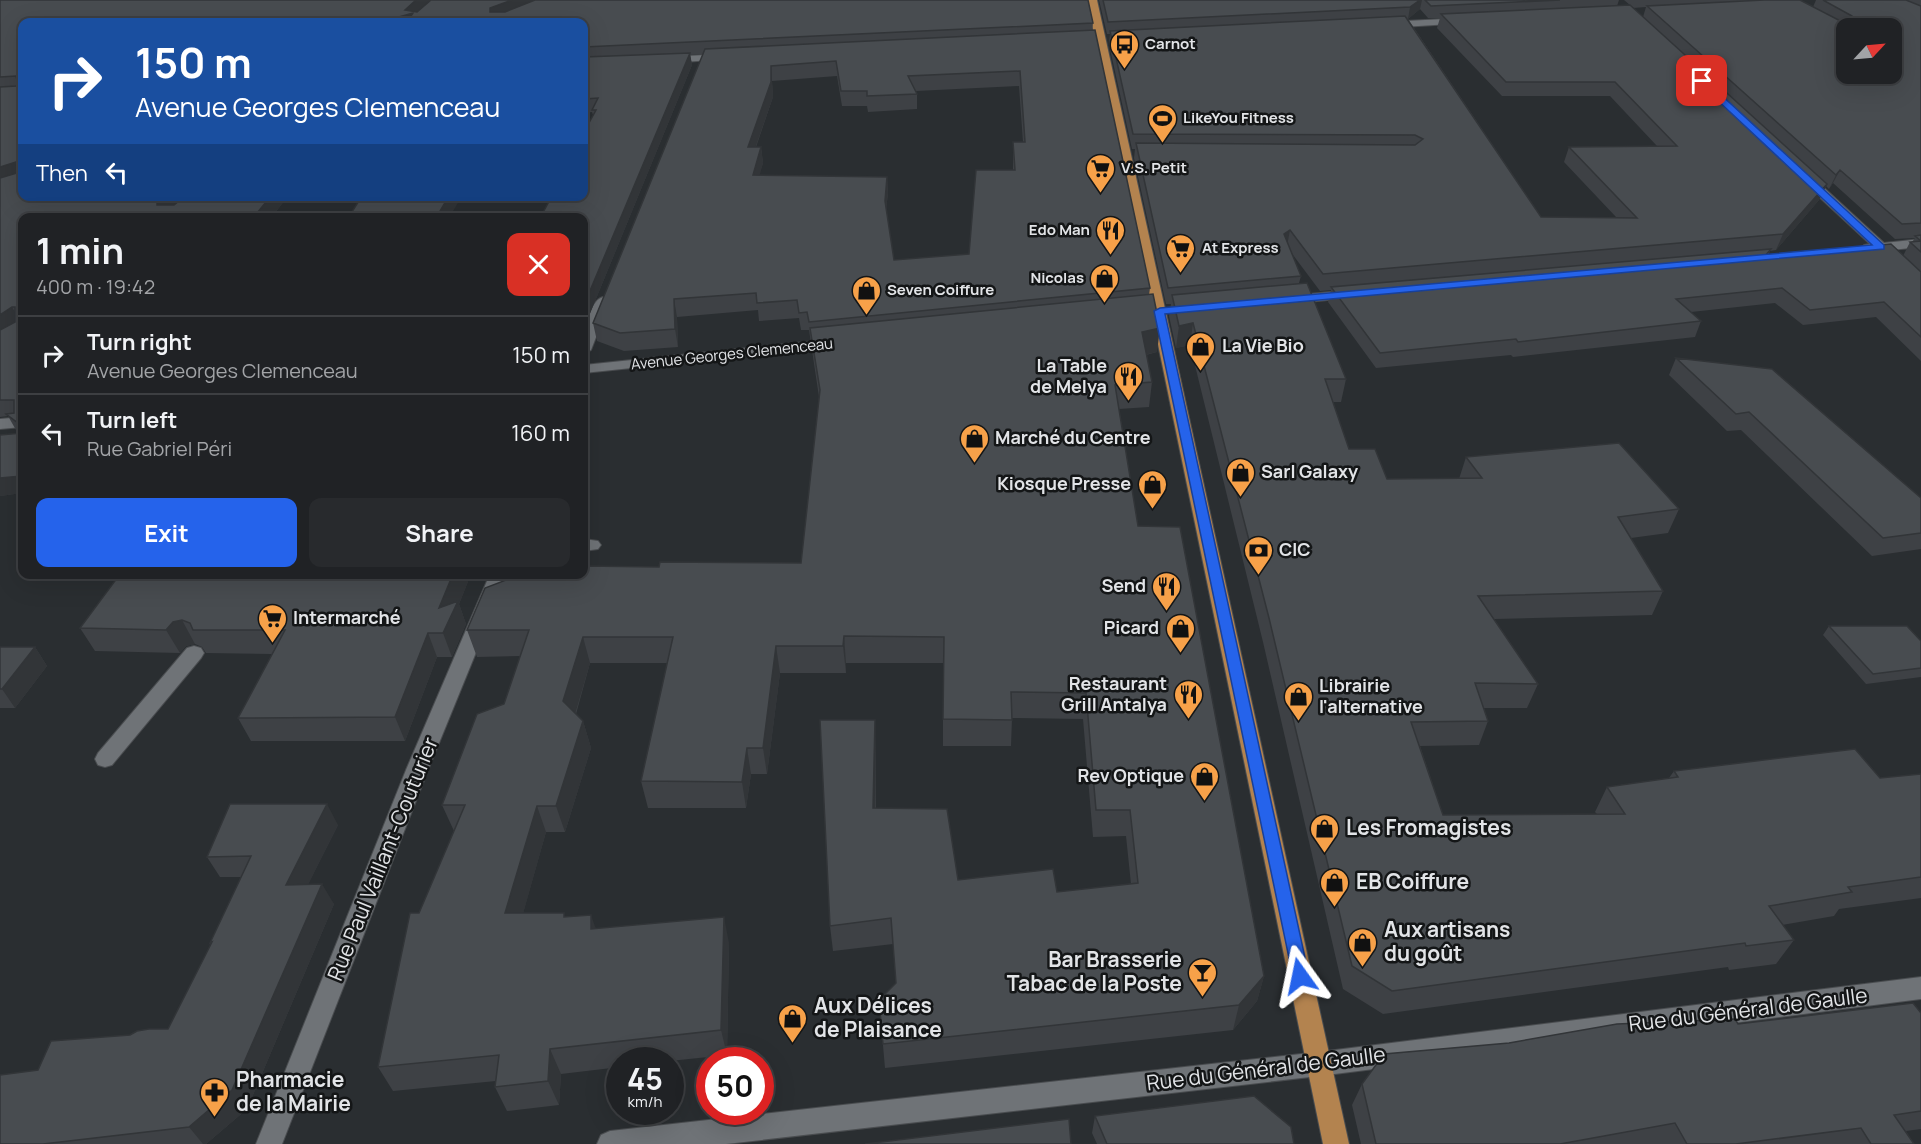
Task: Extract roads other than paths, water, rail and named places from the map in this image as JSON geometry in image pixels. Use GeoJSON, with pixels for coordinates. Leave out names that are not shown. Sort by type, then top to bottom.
{"type":"FeatureCollection","features":[{"type":"Feature","properties":{"kind":"main road"},"geometry":{"type":"LineString","coordinates":[[1092,0],[1100,39],[1131,154],[1156,312],[1336,1144]]}},
{"type":"Feature","properties":{"kind":"street"},"geometry":{"type":"LineString","coordinates":[[1377,26],[1472,21]]}},
{"type":"Feature","properties":{"kind":"street"},"geometry":{"type":"LineString","coordinates":[[655,61],[700,64],[738,57]]}},
{"type":"Feature","properties":{"kind":"street"},"geometry":{"type":"LineString","coordinates":[[1799,171],[1921,284]]}},
{"type":"Feature","properties":{"kind":"street"},"geometry":{"type":"LineString","coordinates":[[1850,250],[1921,243]]}},
{"type":"Feature","properties":{"kind":"street"},"geometry":{"type":"LineString","coordinates":[[588,340],[610,285]]}},
{"type":"Feature","properties":{"kind":"street"},"geometry":{"type":"LineString","coordinates":[[1281,301],[1364,293]]}},
{"type":"Feature","properties":{"kind":"street","name":"Avenue Georges Clemenceau"},"geometry":{"type":"LineString","coordinates":[[588,369],[852,341]]}},
{"type":"Feature","properties":{"kind":"street"},"geometry":{"type":"LineString","coordinates":[[0,424],[18,422]]}},
{"type":"Feature","properties":{"kind":"street","name":"Rue Paul Vaillant-Couturier"},"geometry":{"type":"LineString","coordinates":[[269,1144],[417,770],[497,579]]}},
{"type":"Feature","properties":{"kind":"street"},"geometry":{"type":"LineString","coordinates":[[105,759],[194,653]]}},
{"type":"Feature","properties":{"kind":"street","name":"Rue du Général de Gaulle"},"geometry":{"type":"LineString","coordinates":[[610,1144],[1319,1064],[1921,988]]}},
{"type":"Feature","properties":{"kind":"place","name":"Carnot"},"geometry":{"type":"Point","coordinates":[1124,70]}},
{"type":"Feature","properties":{"kind":"place","name":"LikeYou Fitness"},"geometry":{"type":"Point","coordinates":[1162,144]}},
{"type":"Feature","properties":{"kind":"place","name":"V.S. Petit"},"geometry":{"type":"Point","coordinates":[1100,194]}},
{"type":"Feature","properties":{"kind":"place","name":"Edo Man"},"geometry":{"type":"Point","coordinates":[1111,256]}},
{"type":"Feature","properties":{"kind":"place","name":"At Express"},"geometry":{"type":"Point","coordinates":[1181,274]}},
{"type":"Feature","properties":{"kind":"place","name":"Nicolas"},"geometry":{"type":"Point","coordinates":[1105,304]}},
{"type":"Feature","properties":{"kind":"place","name":"Seven Coiffure"},"geometry":{"type":"Point","coordinates":[866,316]}},
{"type":"Feature","properties":{"kind":"place","name":"La Vie Bio"},"geometry":{"type":"Point","coordinates":[1201,372]}},
{"type":"Feature","properties":{"kind":"place","name":"La Table de Melya"},"geometry":{"type":"Point","coordinates":[1128,402]}},
{"type":"Feature","properties":{"kind":"place","name":"Marché du Centre"},"geometry":{"type":"Point","coordinates":[974,464]}},
{"type":"Feature","properties":{"kind":"place","name":"Sarl Galaxy"},"geometry":{"type":"Point","coordinates":[1240,498]}},
{"type":"Feature","properties":{"kind":"place","name":"Kiosque Presse"},"geometry":{"type":"Point","coordinates":[1152,510]}},
{"type":"Feature","properties":{"kind":"place","name":"CIC"},"geometry":{"type":"Point","coordinates":[1258,576]}},
{"type":"Feature","properties":{"kind":"place","name":"Send"},"geometry":{"type":"Point","coordinates":[1167,612]}},
{"type":"Feature","properties":{"kind":"place","name":"Intermarché"},"geometry":{"type":"Point","coordinates":[272,644]}},
{"type":"Feature","properties":{"kind":"place","name":"Picard"},"geometry":{"type":"Point","coordinates":[1180,654]}},
{"type":"Feature","properties":{"kind":"place","name":"Restaurant Grill Antalya"},"geometry":{"type":"Point","coordinates":[1188,720]}},
{"type":"Feature","properties":{"kind":"place","name":"Librairie l'alternative"},"geometry":{"type":"Point","coordinates":[1298,722]}},
{"type":"Feature","properties":{"kind":"place","name":"Rev Optique"},"geometry":{"type":"Point","coordinates":[1205,802]}},
{"type":"Feature","properties":{"kind":"place","name":"Les Fromagistes"},"geometry":{"type":"Point","coordinates":[1325,854]}},
{"type":"Feature","properties":{"kind":"place","name":"EB Coiffure"},"geometry":{"type":"Point","coordinates":[1335,908]}},
{"type":"Feature","properties":{"kind":"place","name":"Aux artisans du goût"},"geometry":{"type":"Point","coordinates":[1363,968]}},
{"type":"Feature","properties":{"kind":"place","name":"Bar Brasserie Tabac de la Poste"},"geometry":{"type":"Point","coordinates":[1203,998]}},
{"type":"Feature","properties":{"kind":"place","name":"Aux Délices de Plaisance"},"geometry":{"type":"Point","coordinates":[793,1044]}},
{"type":"Feature","properties":{"kind":"place","name":"Pharmacie de la Mairie"},"geometry":{"type":"Point","coordinates":[215,1118]}}]}
